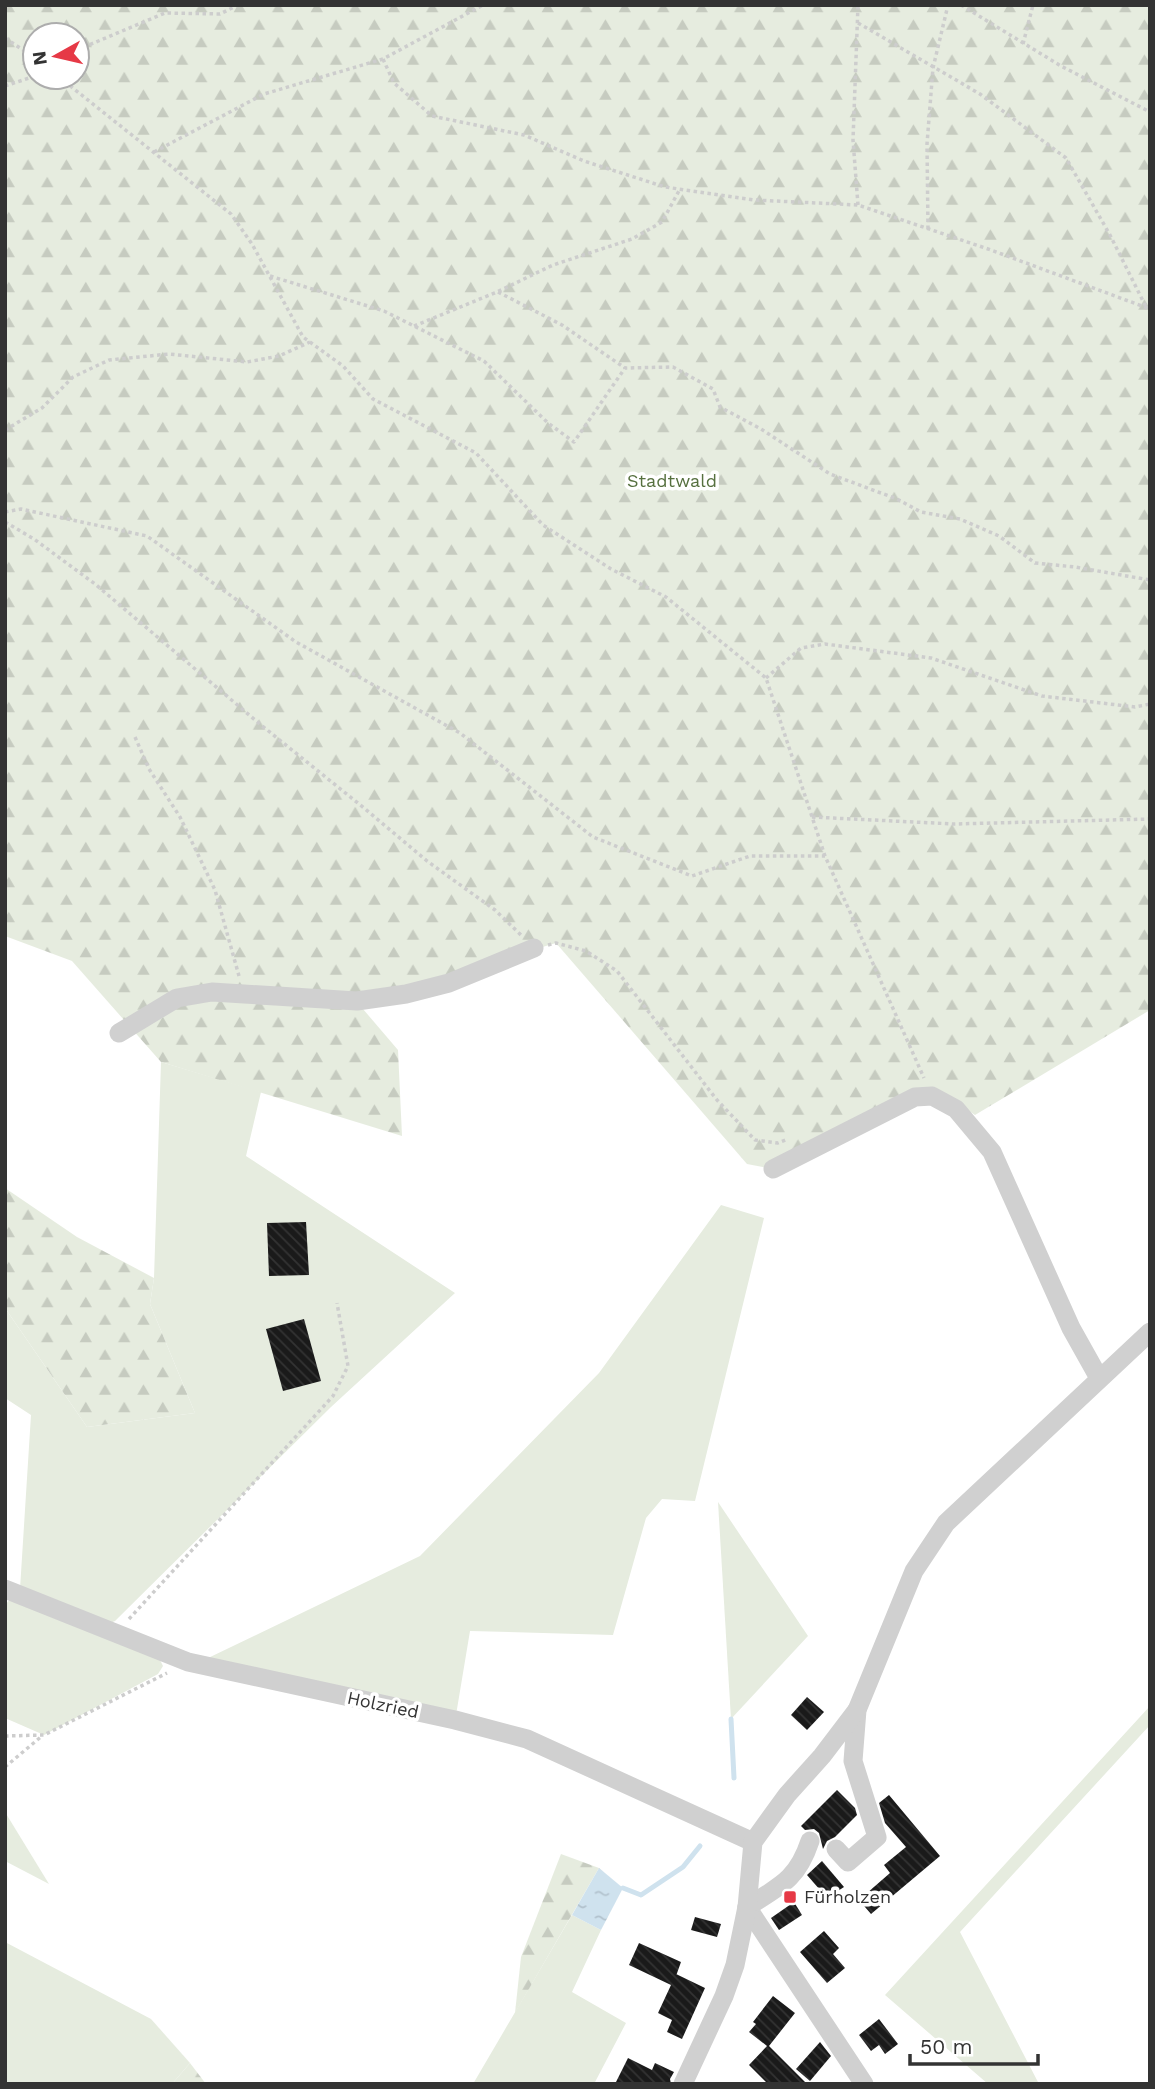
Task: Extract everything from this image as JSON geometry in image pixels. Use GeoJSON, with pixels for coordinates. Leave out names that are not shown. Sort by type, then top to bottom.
{"type":"FeatureCollection","features":[{"type":"Feature","properties":{"kind":"street"},"geometry":{"type":"LineString","coordinates":[[119,1033],[177,998],[212,992],[357,1001],[406,994],[449,983],[534,948]]}},
{"type":"Feature","properties":{"kind":"street"},"geometry":{"type":"LineString","coordinates":[[773,1169],[915,1097],[932,1096],[956,1109],[992,1152],[1071,1328],[1099,1378]]}},
{"type":"Feature","properties":{"kind":"street"},"geometry":{"type":"LineString","coordinates":[[683,2084],[724,1996],[735,1965],[747,1907],[753,1842],[780,1804],[857,1710],[914,1571],[946,1524],[1150,1332]]}},
{"type":"Feature","properties":{"kind":"street","name":"Holzried"},"geometry":{"type":"LineString","coordinates":[[5,1588],[188,1662],[517,1736],[753,1842]]}},
{"type":"Feature","properties":{"kind":"street"},"geometry":{"type":"LineString","coordinates":[[836,1849],[848,1863],[877,1837],[853,1761],[857,1710]]}},
{"type":"Feature","properties":{"kind":"street"},"geometry":{"type":"LineString","coordinates":[[747,1907],[789,1880],[803,1862],[810,1841]]}},
{"type":"Feature","properties":{"kind":"street"},"geometry":{"type":"LineString","coordinates":[[747,1907],[864,2084]]}},
{"type":"Feature","properties":{"kind":"path"},"geometry":{"type":"LineString","coordinates":[[91,44],[165,13],[220,14],[238,5]]}},
{"type":"Feature","properties":{"kind":"path"},"geometry":{"type":"LineString","coordinates":[[153,152],[264,94],[383,59],[483,5]]}},
{"type":"Feature","properties":{"kind":"path"},"geometry":{"type":"LineString","coordinates":[[858,5],[853,140],[858,205]]}},
{"type":"Feature","properties":{"kind":"path"},"geometry":{"type":"LineString","coordinates":[[928,229],[927,144],[933,68],[948,5]]}},
{"type":"Feature","properties":{"kind":"path"},"geometry":{"type":"LineString","coordinates":[[961,5],[1073,73],[1150,112]]}},
{"type":"Feature","properties":{"kind":"path"},"geometry":{"type":"LineString","coordinates":[[1023,44],[1033,5]]}},
{"type":"Feature","properties":{"kind":"path"},"geometry":{"type":"LineString","coordinates":[[858,23],[980,94],[1066,158],[1148,308]]}},
{"type":"Feature","properties":{"kind":"path"},"geometry":{"type":"LineString","coordinates":[[5,38],[21,49]]}},
{"type":"Feature","properties":{"kind":"path"},"geometry":{"type":"LineString","coordinates":[[383,59],[394,83],[432,116],[524,135],[584,161],[665,187],[754,200],[858,205],[991,250],[1148,308]]}},
{"type":"Feature","properties":{"kind":"path"},"geometry":{"type":"LineString","coordinates":[[77,91],[231,214],[252,244],[303,337],[343,366],[373,399],[476,453],[543,525],[611,569],[666,597],[766,678],[825,856],[932,1096]]}},
{"type":"Feature","properties":{"kind":"path"},"geometry":{"type":"LineString","coordinates":[[414,326],[497,292],[553,265],[632,239],[662,222],[680,189]]}},
{"type":"Feature","properties":{"kind":"path"},"geometry":{"type":"LineString","coordinates":[[269,275],[384,311],[484,360],[548,423],[575,442],[625,368]]}},
{"type":"Feature","properties":{"kind":"path"},"geometry":{"type":"LineString","coordinates":[[497,292],[562,325],[625,368],[673,367],[713,389],[720,407],[761,429],[830,474],[897,499],[921,512],[960,519],[999,536],[1035,563],[1150,580]]}},
{"type":"Feature","properties":{"kind":"path"},"geometry":{"type":"LineString","coordinates":[[5,430],[42,408],[74,377],[109,360],[169,354],[247,362],[279,356],[310,342]]}},
{"type":"Feature","properties":{"kind":"path"},"geometry":{"type":"LineString","coordinates":[[5,512],[21,509],[147,536],[296,642],[460,733],[593,837],[692,876],[750,856],[825,856]]}},
{"type":"Feature","properties":{"kind":"path"},"geometry":{"type":"LineString","coordinates":[[5,522],[95,583],[261,725],[427,861],[495,910],[534,948],[556,943],[586,951],[617,971],[717,1100],[755,1140],[778,1143],[789,1139]]}},
{"type":"Feature","properties":{"kind":"path"},"geometry":{"type":"LineString","coordinates":[[766,678],[801,648],[825,645],[931,658],[1042,696],[1135,707],[1150,705]]}},
{"type":"Feature","properties":{"kind":"path"},"geometry":{"type":"LineString","coordinates":[[135,737],[149,769],[180,817],[215,890],[244,994]]}},
{"type":"Feature","properties":{"kind":"path"},"geometry":{"type":"LineString","coordinates":[[812,817],[954,824],[1150,819]]}},
{"type":"Feature","properties":{"kind":"path"},"geometry":{"type":"LineString","coordinates":[[116,1634],[333,1396],[348,1366],[337,1303]]}},
{"type":"Feature","properties":{"kind":"path"},"geometry":{"type":"LineString","coordinates":[[5,1767],[44,1735],[188,1662]]}},
{"type":"Feature","properties":{"kind":"path"},"geometry":{"type":"LineString","coordinates":[[5,1736],[44,1735]]}},
{"type":"Feature","properties":{"kind":"green space","name":"Stadtwald"},"geometry":{"type":"Polygon","coordinates":[[[5,5],[1150,5],[1150,1010],[975,1115],[944,1094],[773,1169],[747,1164],[556,943],[357,1002],[398,1050],[402,1136],[161,1062],[72,961],[5,936],[5,5]]]}},
{"type":"Feature","properties":{"kind":"green space"},"geometry":{"type":"Polygon","coordinates":[[[161,1062],[261,1092],[246,1156],[455,1293],[331,1407],[115,1621],[108,1624],[20,1589],[31,1415],[5,1398],[5,1308],[87,1427],[195,1413],[150,1304],[154,1278],[161,1062]]]}},
{"type":"Feature","properties":{"kind":"green space"},"geometry":{"type":"Polygon","coordinates":[[[5,1188],[77,1237],[154,1278],[150,1304],[195,1413],[87,1427],[5,1308],[5,1188]]]}},
{"type":"Feature","properties":{"kind":"green space"},"geometry":{"type":"Polygon","coordinates":[[[721,1205],[764,1218],[695,1501],[662,1499],[646,1518],[613,1635],[470,1631],[456,1715],[206,1659],[420,1556],[599,1373],[721,1205]]]}},
{"type":"Feature","properties":{"kind":"green space"},"geometry":{"type":"Polygon","coordinates":[[[718,1502],[808,1636],[731,1719],[718,1502]]]}},
{"type":"Feature","properties":{"kind":"green space"},"geometry":{"type":"Polygon","coordinates":[[[12,1597],[159,1658],[163,1666],[158,1674],[44,1735],[5,1718],[5,1605],[12,1597]]]}},
{"type":"Feature","properties":{"kind":"green space"},"geometry":{"type":"Polygon","coordinates":[[[1150,1706],[1150,1725],[960,1932],[1039,2084],[988,2084],[885,1995],[1150,1706]]]}},
{"type":"Feature","properties":{"kind":"green space"},"geometry":{"type":"Polygon","coordinates":[[[5,1812],[49,1884],[5,1861],[5,1812]]]}},
{"type":"Feature","properties":{"kind":"green space"},"geometry":{"type":"Polygon","coordinates":[[[561,1854],[599,1868],[515,2013],[521,1957],[561,1854]]]}},
{"type":"Feature","properties":{"kind":"green space"},"geometry":{"type":"Polygon","coordinates":[[[572,1915],[601,1930],[572,1992],[626,2023],[594,2084],[473,2084],[572,1915]]]}},
{"type":"Feature","properties":{"kind":"green space"},"geometry":{"type":"Polygon","coordinates":[[[5,1942],[151,2019],[190,2063],[172,2084],[5,2084],[5,1942]]]}},
{"type":"Feature","properties":{"kind":"green space"},"geometry":{"type":"Polygon","coordinates":[[[190,2063],[206,2084],[172,2084],[190,2063]]]}},
{"type":"Feature","properties":{"kind":"water"},"geometry":{"type":"Polygon","coordinates":[[[599,1868],[623,1888],[601,1930],[572,1915],[599,1868]]]}},
{"type":"Feature","properties":{"kind":"building"},"geometry":{"type":"Polygon","coordinates":[[[306,1222],[309,1275],[269,1276],[267,1223],[306,1222]]]}},
{"type":"Feature","properties":{"kind":"building"},"geometry":{"type":"Polygon","coordinates":[[[304,1319],[321,1381],[283,1391],[266,1329],[304,1319]]]}},
{"type":"Feature","properties":{"kind":"building"},"geometry":{"type":"Polygon","coordinates":[[[807,1697],[824,1712],[807,1730],[791,1715],[807,1697]]]}},
{"type":"Feature","properties":{"kind":"building"},"geometry":{"type":"Polygon","coordinates":[[[837,1790],[855,1808],[857,1815],[835,1837],[827,1841],[823,1849],[819,1833],[814,1829],[805,1830],[801,1826],[837,1790]]]}},
{"type":"Feature","properties":{"kind":"building"},"geometry":{"type":"Polygon","coordinates":[[[889,1795],[940,1856],[871,1914],[859,1900],[890,1873],[884,1865],[906,1847],[885,1823],[879,1803],[889,1795]]]}},
{"type":"Feature","properties":{"kind":"building"},"geometry":{"type":"Polygon","coordinates":[[[822,1861],[844,1887],[827,1898],[807,1875],[822,1861]]]}},
{"type":"Feature","properties":{"kind":"building"},"geometry":{"type":"Polygon","coordinates":[[[794,1902],[802,1915],[779,1930],[771,1918],[794,1902]]]}},
{"type":"Feature","properties":{"kind":"building"},"geometry":{"type":"Polygon","coordinates":[[[695,1917],[721,1924],[717,1937],[691,1930],[695,1917]]]}},
{"type":"Feature","properties":{"kind":"building"},"geometry":{"type":"Polygon","coordinates":[[[824,1931],[839,1948],[833,1954],[845,1968],[827,1983],[800,1952],[824,1931]]]}},
{"type":"Feature","properties":{"kind":"building"},"geometry":{"type":"Polygon","coordinates":[[[639,1943],[681,1962],[677,1974],[705,1988],[682,2039],[667,2032],[672,2020],[658,2013],[671,1985],[629,1965],[639,1943]]]}},
{"type":"Feature","properties":{"kind":"building"},"geometry":{"type":"Polygon","coordinates":[[[773,1996],[795,2013],[769,2046],[807,2084],[768,2084],[749,2065],[767,2046],[749,2032],[756,2024],[753,2022],[773,1996]]]}},
{"type":"Feature","properties":{"kind":"building"},"geometry":{"type":"Polygon","coordinates":[[[879,2019],[898,2044],[885,2054],[879,2045],[871,2051],[859,2035],[879,2019]]]}},
{"type":"Feature","properties":{"kind":"building"},"geometry":{"type":"Polygon","coordinates":[[[820,2042],[831,2056],[810,2081],[796,2069],[820,2042]]]}},
{"type":"Feature","properties":{"kind":"building"},"geometry":{"type":"Polygon","coordinates":[[[628,2058],[652,2070],[655,2063],[674,2072],[670,2079],[671,2084],[615,2084],[628,2058]]]}},
{"type":"Feature","properties":{"kind":"waterway"},"geometry":{"type":"LineString","coordinates":[[731,1719],[734,1778]]}},
{"type":"Feature","properties":{"kind":"waterway"},"geometry":{"type":"LineString","coordinates":[[623,1888],[641,1895],[683,1867],[700,1846]]}},
{"type":"Feature","properties":{"kind":"place","name":"Fürholzen"},"geometry":{"type":"Point","coordinates":[790,1897]}}]}
